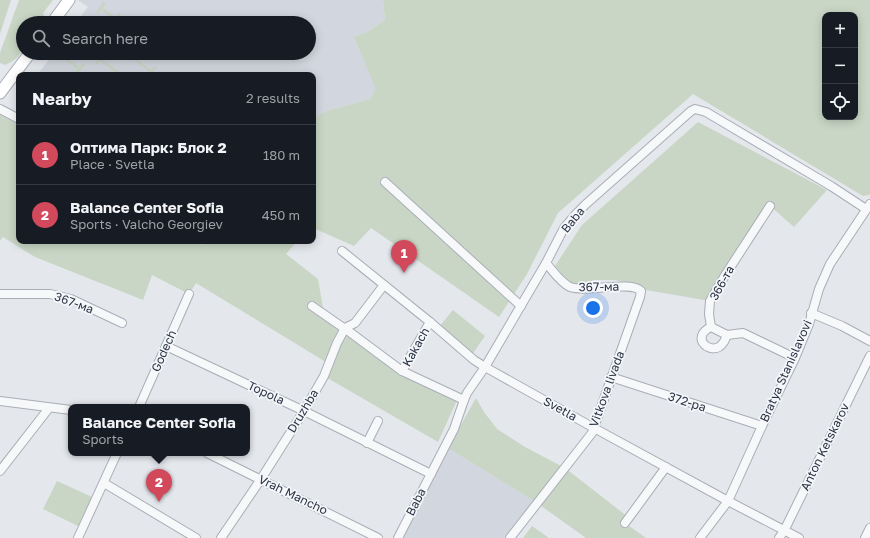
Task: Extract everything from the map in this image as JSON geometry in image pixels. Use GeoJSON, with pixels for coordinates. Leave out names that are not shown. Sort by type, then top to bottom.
{"type":"FeatureCollection","features":[{"type":"Feature","properties":{"kind":"street"},"geometry":{"type":"LineString","coordinates":[[57,16],[69,0]]}},
{"type":"Feature","properties":{"kind":"street"},"geometry":{"type":"LineString","coordinates":[[0,93],[25,60]]}},
{"type":"Feature","properties":{"kind":"street"},"geometry":{"type":"LineString","coordinates":[[0,109],[16,117]]}},
{"type":"Feature","properties":{"kind":"street","name":"Baba"},"geometry":{"type":"LineString","coordinates":[[398,538],[454,429],[467,393],[521,306],[564,228],[576,214],[691,111],[695,109],[706,112],[830,186],[868,206]]}},
{"type":"Feature","properties":{"kind":"street"},"geometry":{"type":"LineString","coordinates":[[385,182],[521,306]]}},
{"type":"Feature","properties":{"kind":"street","name":"366-та"},"geometry":{"type":"LineString","coordinates":[[711,327],[709,314],[710,301],[770,206]]}},
{"type":"Feature","properties":{"kind":"street","name":"Bratya Stanislavovi"},"geometry":{"type":"LineString","coordinates":[[700,538],[728,501],[795,358],[809,324],[819,289],[830,264],[868,206]]}},
{"type":"Feature","properties":{"kind":"street","name":"Svetla"},"geometry":{"type":"LineString","coordinates":[[342,251],[484,367],[728,501],[799,538]]}},
{"type":"Feature","properties":{"kind":"street","name":"367-ма"},"geometry":{"type":"LineString","coordinates":[[546,263],[563,282],[571,287],[582,289],[638,288]]}},
{"type":"Feature","properties":{"kind":"street","name":"Druzhba"},"geometry":{"type":"LineString","coordinates":[[221,538],[261,479],[304,411],[324,376],[337,343],[345,328],[355,323],[384,286]]}},
{"type":"Feature","properties":{"kind":"street","name":"Vitkova livada"},"geometry":{"type":"LineString","coordinates":[[510,538],[592,433],[640,297],[641,291],[638,288]]}},
{"type":"Feature","properties":{"kind":"street","name":"367-ма"},"geometry":{"type":"LineString","coordinates":[[0,294],[50,294],[71,299],[122,323]]}},
{"type":"Feature","properties":{"kind":"street","name":"Godech"},"geometry":{"type":"LineString","coordinates":[[140,404],[189,294]]}},
{"type":"Feature","properties":{"kind":"street"},"geometry":{"type":"LineString","coordinates":[[312,306],[345,328],[402,371],[464,400]]}},
{"type":"Feature","properties":{"kind":"street"},"geometry":{"type":"LineString","coordinates":[[811,313],[842,326],[870,341]]}},
{"type":"Feature","properties":{"kind":"street","name":"Kakach"},"geometry":{"type":"LineString","coordinates":[[402,371],[430,322]]}},
{"type":"Feature","properties":{"kind":"street"},"geometry":{"type":"LineString","coordinates":[[727,335],[721,346],[708,348],[704,346],[702,342],[703,333],[711,327],[727,335],[743,333],[795,358]]}},
{"type":"Feature","properties":{"kind":"street","name":"Topola"},"geometry":{"type":"LineString","coordinates":[[166,346],[304,411],[431,474]]}},
{"type":"Feature","properties":{"kind":"street","name":"Anton Ketskarov"},"geometry":{"type":"LineString","coordinates":[[779,538],[784,531],[870,356]]}},
{"type":"Feature","properties":{"kind":"street","name":"372-ра"},"geometry":{"type":"LineString","coordinates":[[612,377],[762,426]]}},
{"type":"Feature","properties":{"kind":"street"},"geometry":{"type":"LineString","coordinates":[[0,401],[68,410]]}},
{"type":"Feature","properties":{"kind":"street"},"geometry":{"type":"LineString","coordinates":[[0,471],[49,408]]}},
{"type":"Feature","properties":{"kind":"street"},"geometry":{"type":"LineString","coordinates":[[367,443],[378,421]]}},
{"type":"Feature","properties":{"kind":"street"},"geometry":{"type":"LineString","coordinates":[[78,538],[116,456]]}},
{"type":"Feature","properties":{"kind":"street","name":"Vrah Mancho"},"geometry":{"type":"LineString","coordinates":[[213,456],[378,538]]}},
{"type":"Feature","properties":{"kind":"street"},"geometry":{"type":"LineString","coordinates":[[625,523],[666,467]]}},
{"type":"Feature","properties":{"kind":"street"},"geometry":{"type":"LineString","coordinates":[[104,483],[196,538]]}},
{"type":"Feature","properties":{"kind":"street"},"geometry":{"type":"LineString","coordinates":[[865,538],[870,528]]}},
{"type":"Feature","properties":{"kind":"shaded area"},"geometry":{"type":"Polygon","coordinates":[[[78,0],[383,0],[385,20],[367,32],[354,37],[377,89],[370,99],[326,111],[316,116],[316,72],[39,72],[49,60],[316,60],[316,16],[81,16],[88,7],[78,0]]]}},
{"type":"Feature","properties":{"kind":"shaded area"},"geometry":{"type":"Polygon","coordinates":[[[445,446],[537,503],[510,538],[398,538],[445,446]]]}},
{"type":"Feature","properties":{"kind":"green space"},"geometry":{"type":"Polygon","coordinates":[[[0,0],[11,0],[0,34],[0,0]]]}},
{"type":"Feature","properties":{"kind":"green space"},"geometry":{"type":"Polygon","coordinates":[[[19,0],[53,0],[43,13],[44,16],[16,16],[16,58],[5,65],[0,63],[0,53],[19,0]]]}},
{"type":"Feature","properties":{"kind":"green space"},"geometry":{"type":"Polygon","coordinates":[[[383,0],[870,0],[870,193],[869,195],[863,196],[693,94],[558,213],[527,274],[499,317],[371,228],[354,246],[316,229],[316,116],[326,111],[370,99],[376,89],[354,37],[367,32],[385,20],[383,0]]]}},
{"type":"Feature","properties":{"kind":"green space"},"geometry":{"type":"Polygon","coordinates":[[[103,2],[106,3],[103,8],[113,16],[109,16],[101,10],[98,14],[96,12],[103,2]]]}},
{"type":"Feature","properties":{"kind":"green space"},"geometry":{"type":"Polygon","coordinates":[[[65,60],[69,60],[79,67],[83,63],[85,65],[79,72],[76,72],[77,69],[65,60]]]}},
{"type":"Feature","properties":{"kind":"green space"},"geometry":{"type":"Polygon","coordinates":[[[97,60],[103,60],[120,72],[115,72],[100,61],[97,65],[95,63],[97,60]]]}},
{"type":"Feature","properties":{"kind":"green space"},"geometry":{"type":"Polygon","coordinates":[[[134,60],[137,60],[151,70],[154,66],[157,67],[153,72],[150,72],[134,60]]]}},
{"type":"Feature","properties":{"kind":"green space"},"geometry":{"type":"Polygon","coordinates":[[[0,115],[16,123],[16,244],[294,244],[286,254],[318,279],[323,308],[371,349],[457,400],[438,442],[324,376],[329,364],[196,283],[189,294],[152,275],[143,300],[35,257],[3,237],[0,241],[0,115]]]}},
{"type":"Feature","properties":{"kind":"green space"},"geometry":{"type":"Polygon","coordinates":[[[698,122],[827,190],[794,227],[770,206],[710,301],[646,290],[643,286],[615,280],[594,280],[579,285],[567,281],[555,266],[582,225],[698,122]]]}},
{"type":"Feature","properties":{"kind":"green space"},"geometry":{"type":"Polygon","coordinates":[[[453,310],[485,336],[471,356],[439,327],[453,310]]]}},
{"type":"Feature","properties":{"kind":"green space"},"geometry":{"type":"Polygon","coordinates":[[[476,398],[484,412],[497,429],[525,447],[565,468],[628,517],[625,523],[646,538],[586,538],[537,503],[448,448],[476,398]]]}},
{"type":"Feature","properties":{"kind":"green space"},"geometry":{"type":"Polygon","coordinates":[[[57,481],[92,497],[78,526],[43,509],[57,481]]]}},
{"type":"Feature","properties":{"kind":"green space"},"geometry":{"type":"Polygon","coordinates":[[[532,526],[549,538],[523,538],[532,526]]]}},
{"type":"Feature","properties":{"kind":"place","name":"Оптима Парк: Блок 2"},"geometry":{"type":"Point","coordinates":[404,273]}},
{"type":"Feature","properties":{"kind":"place","name":"Balance Center Sofia"},"geometry":{"type":"Point","coordinates":[159,502]}}]}
